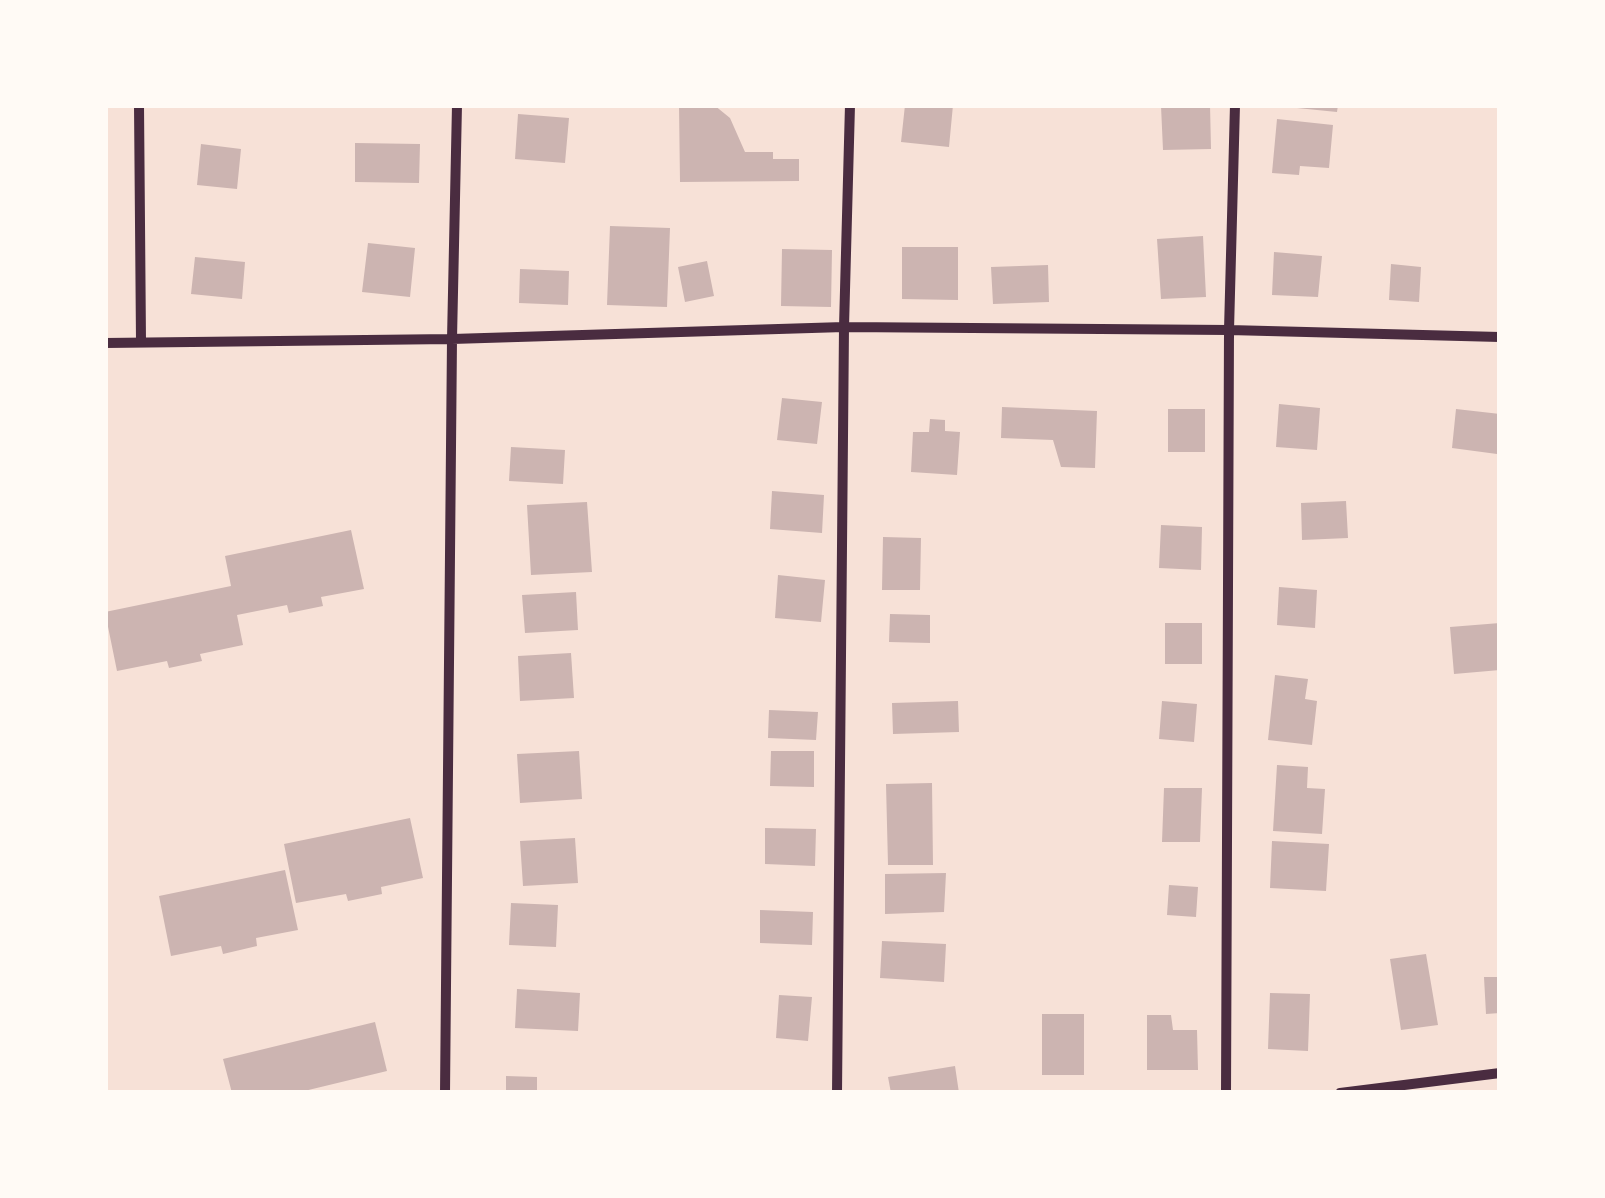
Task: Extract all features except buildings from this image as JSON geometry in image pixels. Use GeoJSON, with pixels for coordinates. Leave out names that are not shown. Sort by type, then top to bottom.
{"type":"FeatureCollection","features":[{"type":"Feature","properties":{"kind":"street"},"geometry":{"type":"LineString","coordinates":[[139,105],[142,342]]}},
{"type":"Feature","properties":{"kind":"street"},"geometry":{"type":"LineString","coordinates":[[445,1093],[458,105]]}},
{"type":"Feature","properties":{"kind":"street"},"geometry":{"type":"LineString","coordinates":[[837,1093],[844,327],[850,105]]}},
{"type":"Feature","properties":{"kind":"street"},"geometry":{"type":"LineString","coordinates":[[1226,1093],[1229,330],[1235,105]]}},
{"type":"Feature","properties":{"kind":"street"},"geometry":{"type":"LineString","coordinates":[[105,342],[452,339],[844,327],[1500,337]]}},
{"type":"Feature","properties":{"kind":"street"},"geometry":{"type":"LineString","coordinates":[[1340,1093],[1500,1073]]}}]}
